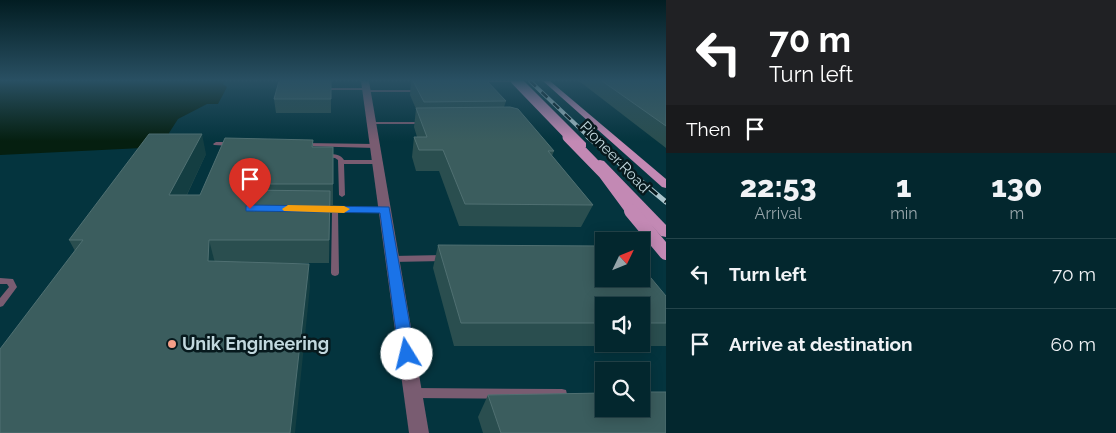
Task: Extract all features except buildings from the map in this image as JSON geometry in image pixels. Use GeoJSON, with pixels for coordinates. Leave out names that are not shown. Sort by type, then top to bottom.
{"type":"FeatureCollection","features":[{"type":"Feature","properties":{"kind":"main road"},"geometry":{"type":"LineString","coordinates":[[537,101],[604,174],[648,234],[666,254]]}},
{"type":"Feature","properties":{"kind":"main road","name":"Pioneer Road"},"geometry":{"type":"LineString","coordinates":[[539,101],[666,232]]}},
{"type":"Feature","properties":{"kind":"main road","name":"Pioneer Road"},"geometry":{"type":"LineString","coordinates":[[570,101],[666,185]]}},
{"type":"Feature","properties":{"kind":"street"},"geometry":{"type":"LineString","coordinates":[[369,101],[419,433]]}},
{"type":"Feature","properties":{"kind":"lane"},"geometry":{"type":"LineString","coordinates":[[372,123],[427,122]]}},
{"type":"Feature","properties":{"kind":"lane"},"geometry":{"type":"LineString","coordinates":[[216,144],[236,144]]}},
{"type":"Feature","properties":{"kind":"lane"},"geometry":{"type":"LineString","coordinates":[[294,145],[375,146]]}},
{"type":"Feature","properties":{"kind":"lane"},"geometry":{"type":"LineString","coordinates":[[317,156],[338,157],[341,162],[342,195]]}},
{"type":"Feature","properties":{"kind":"lane"},"geometry":{"type":"LineString","coordinates":[[341,162],[378,162]]}},
{"type":"Feature","properties":{"kind":"lane"},"geometry":{"type":"LineString","coordinates":[[316,209],[385,209]]}},
{"type":"Feature","properties":{"kind":"lane"},"geometry":{"type":"LineString","coordinates":[[335,209],[336,273]]}},
{"type":"Feature","properties":{"kind":"lane"},"geometry":{"type":"LineString","coordinates":[[392,259],[456,258]]}},
{"type":"Feature","properties":{"kind":"lane"},"geometry":{"type":"LineString","coordinates":[[0,281],[10,281],[13,287],[0,304]]}},
{"type":"Feature","properties":{"kind":"lane"},"geometry":{"type":"LineString","coordinates":[[413,393],[575,394]]}},
{"type":"Feature","properties":{"kind":"shaded area"},"geometry":{"type":"Polygon","coordinates":[[[0,101],[219,101],[218,104],[207,104],[178,119],[169,133],[171,137],[142,148],[0,155],[0,101]]]}},
{"type":"Feature","properties":{"kind":"railway"},"geometry":{"type":"LineString","coordinates":[[551,101],[590,138]]}},
{"type":"Feature","properties":{"kind":"railway"},"geometry":{"type":"LineString","coordinates":[[588,137],[666,202]]}},
{"type":"Feature","properties":{"kind":"slow traffic"},"geometry":{"type":"LineString","coordinates":[[288,209],[344,209]]}},
{"type":"Feature","properties":{"kind":"place","name":"Unik Engineering"},"geometry":{"type":"Point","coordinates":[172,344]}},
{"type":"Feature","properties":{"kind":"route"},"geometry":{"type":"LineString","coordinates":[[250,209],[385,209],[407,354]]}}]}
